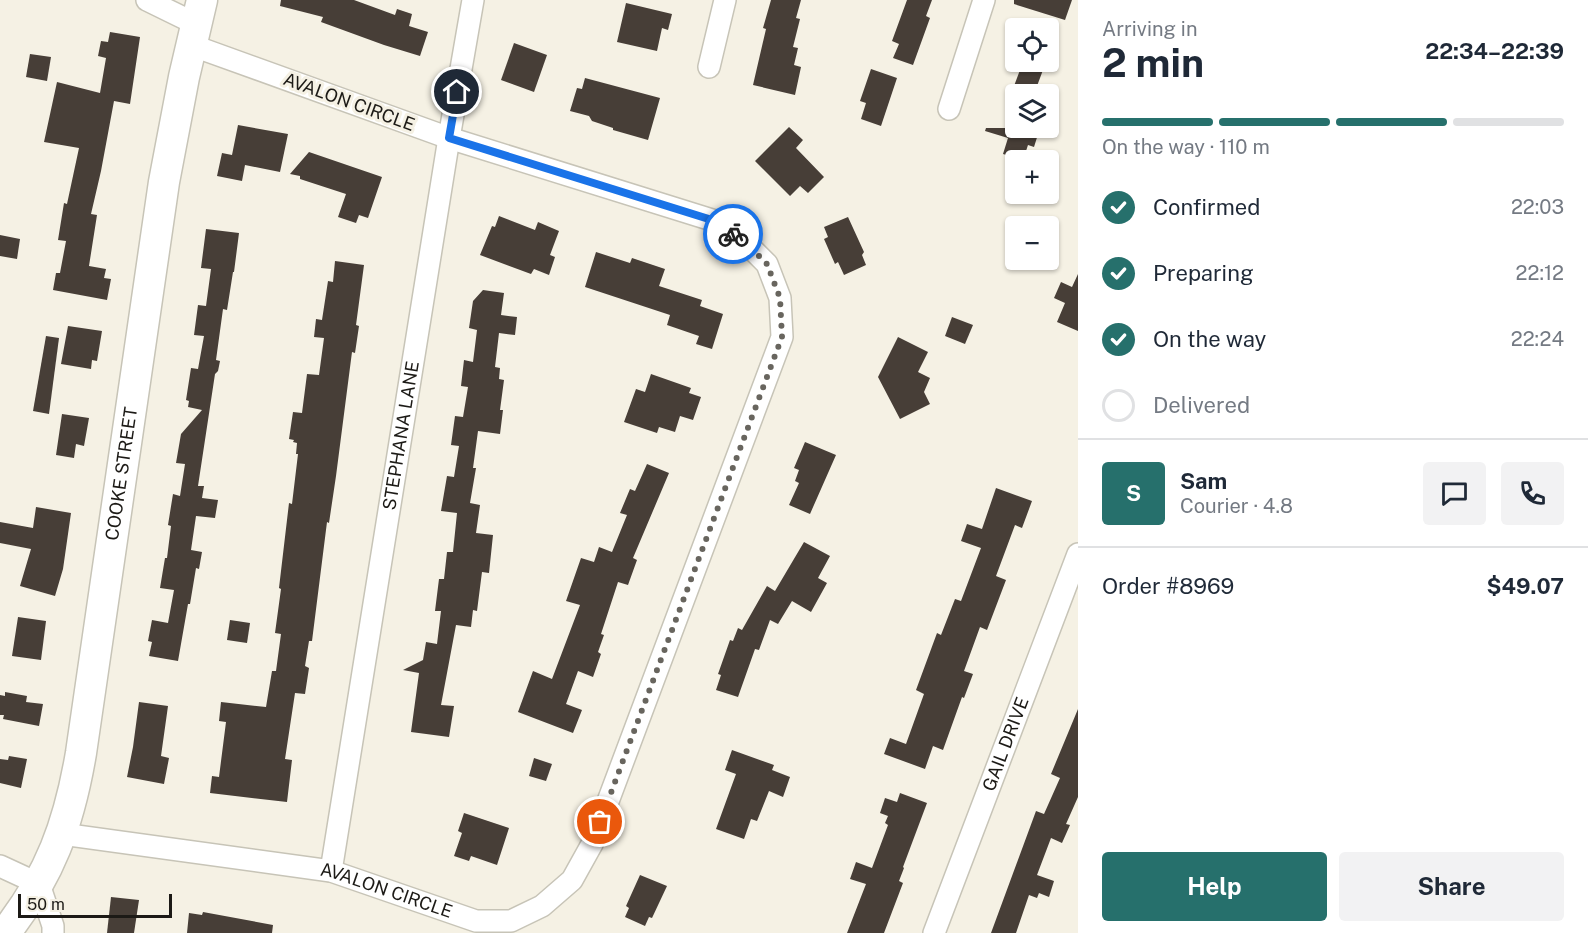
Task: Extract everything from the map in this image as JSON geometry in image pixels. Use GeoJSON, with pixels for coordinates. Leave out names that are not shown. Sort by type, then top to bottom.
{"type":"FeatureCollection","features":[{"type":"Feature","properties":{"kind":"main road","name":"COOKE STREET"},"geometry":{"type":"LineString","coordinates":[[5,933],[28,902],[51,861],[73,800],[164,182],[196,23]]}},
{"type":"Feature","properties":{"kind":"street","name":"AVALON CIRCLE"},"geometry":{"type":"LineString","coordinates":[[62,834],[331,871],[476,921],[511,921],[542,906],[572,880],[592,844],[782,337],[780,298],[767,264],[741,238],[712,220],[449,138],[147,0]]}},
{"type":"Feature","properties":{"kind":"street","name":"STEPHANA LANE"},"geometry":{"type":"LineString","coordinates":[[331,871],[473,0]]}},
{"type":"Feature","properties":{"kind":"street"},"geometry":{"type":"LineString","coordinates":[[709,67],[725,0]]}},
{"type":"Feature","properties":{"kind":"street"},"geometry":{"type":"LineString","coordinates":[[949,109],[984,0]]}},
{"type":"Feature","properties":{"kind":"street","name":"GAIL DRIVE"},"geometry":{"type":"LineString","coordinates":[[934,933],[1078,554]]}},
{"type":"Feature","properties":{"kind":"street"},"geometry":{"type":"LineString","coordinates":[[0,866],[39,884],[53,926],[52,933]]}},
{"type":"Feature","properties":{"kind":"building"},"geometry":{"type":"Polygon","coordinates":[[[281,0],[354,0],[395,15],[397,9],[412,14],[409,26],[428,32],[420,56],[321,22],[323,17],[280,6],[281,0]]]}},
{"type":"Feature","properties":{"kind":"building"},"geometry":{"type":"Polygon","coordinates":[[[771,0],[801,0],[796,18],[800,19],[793,47],[798,48],[794,65],[801,67],[795,95],[753,85],[766,29],[763,28],[771,0]]]}},
{"type":"Feature","properties":{"kind":"building"},"geometry":{"type":"Polygon","coordinates":[[[907,0],[932,0],[926,16],[930,18],[913,65],[893,58],[899,44],[892,41],[907,0]]]}},
{"type":"Feature","properties":{"kind":"building"},"geometry":{"type":"Polygon","coordinates":[[[1014,0],[1072,0],[1065,20],[1014,4],[1014,0]]]}},
{"type":"Feature","properties":{"kind":"building"},"geometry":{"type":"Polygon","coordinates":[[[626,3],[672,14],[668,30],[662,28],[657,51],[617,42],[626,3]]]}},
{"type":"Feature","properties":{"kind":"building"},"geometry":{"type":"Polygon","coordinates":[[[110,32],[140,37],[130,104],[114,101],[91,214],[97,215],[89,266],[106,269],[104,278],[111,279],[107,300],[53,290],[56,273],[60,273],[66,241],[58,240],[64,203],[67,204],[79,148],[44,142],[57,82],[100,93],[106,58],[98,56],[101,41],[108,42],[110,32]]]}},
{"type":"Feature","properties":{"kind":"building"},"geometry":{"type":"Polygon","coordinates":[[[514,43],[547,55],[534,92],[501,80],[514,43]]]}},
{"type":"Feature","properties":{"kind":"building"},"geometry":{"type":"Polygon","coordinates":[[[30,54],[51,57],[47,81],[26,77],[30,54]]]}},
{"type":"Feature","properties":{"kind":"building"},"geometry":{"type":"Polygon","coordinates":[[[871,69],[897,78],[881,126],[861,119],[866,103],[860,101],[871,69]]]}},
{"type":"Feature","properties":{"kind":"building"},"geometry":{"type":"Polygon","coordinates":[[[1019,72],[1042,72],[1038,84],[1015,84],[1019,72]]]}},
{"type":"Feature","properties":{"kind":"building"},"geometry":{"type":"Polygon","coordinates":[[[585,78],[660,98],[648,140],[613,130],[613,128],[592,121],[589,116],[570,111],[577,88],[582,89],[585,78]]]}},
{"type":"Feature","properties":{"kind":"building"},"geometry":{"type":"Polygon","coordinates":[[[238,125],[288,134],[280,172],[245,165],[242,181],[217,176],[222,153],[232,155],[238,125]]]}},
{"type":"Feature","properties":{"kind":"building"},"geometry":{"type":"Polygon","coordinates":[[[789,127],[803,140],[796,148],[824,177],[808,193],[800,186],[790,196],[755,161],[789,127]]]}},
{"type":"Feature","properties":{"kind":"building"},"geometry":{"type":"Polygon","coordinates":[[[986,128],[1005,128],[1005,137],[985,131],[986,128]]]}},
{"type":"Feature","properties":{"kind":"building"},"geometry":{"type":"Polygon","coordinates":[[[1008,138],[1037,138],[1034,147],[1028,145],[1026,150],[1005,150],[1005,155],[1003,154],[1008,138]]]}},
{"type":"Feature","properties":{"kind":"building"},"geometry":{"type":"Polygon","coordinates":[[[309,152],[382,177],[368,218],[359,215],[356,223],[338,217],[346,194],[290,174],[309,152]]]}},
{"type":"Feature","properties":{"kind":"building"},"geometry":{"type":"Polygon","coordinates":[[[499,216],[535,230],[538,222],[559,231],[550,255],[555,257],[549,275],[534,269],[531,274],[480,255],[492,226],[495,227],[499,216]]]}},
{"type":"Feature","properties":{"kind":"building"},"geometry":{"type":"Polygon","coordinates":[[[848,217],[864,252],[862,255],[866,265],[844,275],[838,262],[835,264],[824,239],[828,237],[824,227],[848,217]]]}},
{"type":"Feature","properties":{"kind":"building"},"geometry":{"type":"Polygon","coordinates":[[[206,229],[239,233],[227,310],[223,309],[216,360],[220,361],[215,374],[198,486],[204,486],[202,498],[218,500],[215,518],[196,516],[191,550],[202,552],[199,569],[196,568],[190,604],[188,604],[178,661],[149,656],[152,642],[148,641],[152,620],[168,623],[174,590],[160,588],[165,558],[167,558],[171,526],[168,525],[173,494],[180,496],[185,464],[176,463],[181,434],[202,410],[188,407],[189,401],[186,400],[191,368],[198,369],[204,336],[194,335],[198,305],[206,306],[211,269],[201,268],[206,229]]]}},
{"type":"Feature","properties":{"kind":"building"},"geometry":{"type":"Polygon","coordinates":[[[0,235],[20,239],[17,259],[0,256],[0,235]]]}},
{"type":"Feature","properties":{"kind":"building"},"geometry":{"type":"Polygon","coordinates":[[[596,252],[630,263],[632,258],[665,269],[659,286],[702,300],[700,306],[723,314],[712,349],[696,344],[699,336],[667,325],[670,315],[585,287],[596,252]]]}},
{"type":"Feature","properties":{"kind":"building"},"geometry":{"type":"Polygon","coordinates":[[[335,261],[364,265],[356,325],[359,326],[355,353],[352,352],[312,641],[309,641],[305,666],[309,668],[305,694],[295,693],[285,759],[292,760],[287,802],[210,793],[212,776],[219,777],[226,722],[219,721],[221,702],[266,707],[272,671],[276,671],[281,634],[275,633],[281,589],[279,588],[289,503],[292,504],[298,454],[296,454],[297,443],[289,439],[293,412],[302,413],[307,374],[319,375],[324,338],[314,337],[316,319],[322,320],[328,281],[333,282],[335,261]]]}},
{"type":"Feature","properties":{"kind":"building"},"geometry":{"type":"Polygon","coordinates":[[[1078,274],[1078,331],[1057,322],[1065,303],[1054,298],[1061,282],[1072,287],[1078,274]]]}},
{"type":"Feature","properties":{"kind":"building"},"geometry":{"type":"Polygon","coordinates":[[[483,290],[504,293],[501,315],[517,317],[515,335],[499,333],[495,367],[500,368],[499,379],[504,380],[500,434],[478,431],[473,468],[476,468],[470,503],[480,505],[476,533],[493,535],[489,573],[482,572],[477,611],[473,610],[471,627],[456,625],[441,705],[454,706],[449,737],[411,732],[419,673],[403,670],[423,660],[426,642],[437,644],[441,611],[435,611],[439,579],[444,579],[447,552],[453,552],[457,513],[441,511],[447,476],[454,477],[459,446],[451,445],[455,416],[463,417],[468,387],[461,386],[464,360],[473,362],[477,330],[469,328],[473,301],[483,290]]]}},
{"type":"Feature","properties":{"kind":"building"},"geometry":{"type":"Polygon","coordinates":[[[952,317],[973,325],[965,344],[945,336],[952,317]]]}},
{"type":"Feature","properties":{"kind":"building"},"geometry":{"type":"Polygon","coordinates":[[[68,326],[102,331],[97,361],[92,360],[91,369],[61,364],[68,326]]]}},
{"type":"Feature","properties":{"kind":"building"},"geometry":{"type":"Polygon","coordinates":[[[46,336],[59,338],[49,414],[33,411],[46,336]]]}},
{"type":"Feature","properties":{"kind":"building"},"geometry":{"type":"Polygon","coordinates":[[[898,337],[928,352],[918,372],[930,378],[924,392],[930,404],[900,419],[878,377],[898,337]]]}},
{"type":"Feature","properties":{"kind":"building"},"geometry":{"type":"Polygon","coordinates":[[[651,374],[691,388],[689,393],[701,397],[693,420],[680,416],[675,432],[659,427],[657,433],[624,422],[636,389],[645,392],[651,374]]]}},
{"type":"Feature","properties":{"kind":"building"},"geometry":{"type":"Polygon","coordinates":[[[62,414],[89,418],[84,446],[76,444],[74,458],[56,455],[62,414]]]}},
{"type":"Feature","properties":{"kind":"building"},"geometry":{"type":"Polygon","coordinates":[[[805,442],[836,455],[810,514],[789,505],[799,483],[795,481],[799,470],[794,468],[805,442]]]}},
{"type":"Feature","properties":{"kind":"building"},"geometry":{"type":"Polygon","coordinates":[[[647,464],[669,473],[633,558],[637,560],[628,585],[618,582],[601,634],[604,635],[598,652],[601,654],[593,677],[578,671],[566,704],[582,710],[573,733],[518,712],[533,671],[552,679],[580,605],[566,601],[581,558],[594,562],[599,547],[612,552],[627,515],[620,513],[630,489],[635,491],[647,464]]]}},
{"type":"Feature","properties":{"kind":"building"},"geometry":{"type":"Polygon","coordinates":[[[996,488],[1032,501],[1022,528],[1015,525],[996,576],[1006,580],[987,630],[980,627],[964,671],[973,674],[964,698],[962,697],[943,750],[933,746],[925,769],[884,754],[890,738],[906,744],[924,694],[916,690],[937,633],[941,635],[955,599],[961,601],[981,548],[961,541],[967,524],[982,529],[996,488]]]}},
{"type":"Feature","properties":{"kind":"building"},"geometry":{"type":"Polygon","coordinates":[[[36,507],[71,513],[63,569],[55,596],[20,586],[31,549],[0,543],[0,522],[33,528],[36,507]]]}},
{"type":"Feature","properties":{"kind":"building"},"geometry":{"type":"Polygon","coordinates":[[[804,542],[830,556],[818,578],[827,583],[811,612],[792,601],[778,624],[770,620],[759,650],[755,649],[738,697],[716,690],[721,675],[718,674],[730,640],[733,641],[738,628],[742,630],[767,586],[775,591],[804,542]]]}},
{"type":"Feature","properties":{"kind":"building"},"geometry":{"type":"Polygon","coordinates":[[[18,617],[46,621],[41,660],[12,656],[18,617]]]}},
{"type":"Feature","properties":{"kind":"building"},"geometry":{"type":"Polygon","coordinates":[[[230,620],[250,623],[247,643],[227,640],[230,620]]]}},
{"type":"Feature","properties":{"kind":"building"},"geometry":{"type":"Polygon","coordinates":[[[5,692],[27,696],[26,702],[43,704],[39,726],[3,719],[4,715],[0,715],[0,695],[5,696],[5,692]]]}},
{"type":"Feature","properties":{"kind":"building"},"geometry":{"type":"Polygon","coordinates":[[[139,702],[168,706],[161,756],[169,758],[164,784],[127,777],[139,702]]]}},
{"type":"Feature","properties":{"kind":"building"},"geometry":{"type":"Polygon","coordinates":[[[1078,709],[1078,797],[1066,824],[1070,825],[1062,843],[1051,838],[1037,875],[1054,881],[1049,897],[1039,893],[1037,898],[1029,895],[1016,933],[991,933],[1036,811],[1044,814],[1060,778],[1051,774],[1078,709]]]}},
{"type":"Feature","properties":{"kind":"building"},"geometry":{"type":"Polygon","coordinates":[[[732,750],[774,765],[772,770],[790,777],[783,797],[769,791],[757,821],[751,819],[744,839],[716,829],[736,774],[725,770],[732,750]]]}},
{"type":"Feature","properties":{"kind":"building"},"geometry":{"type":"Polygon","coordinates":[[[9,756],[27,759],[21,788],[0,783],[0,759],[8,760],[9,756]]]}},
{"type":"Feature","properties":{"kind":"building"},"geometry":{"type":"Polygon","coordinates":[[[534,758],[552,764],[546,781],[529,776],[534,758]]]}},
{"type":"Feature","properties":{"kind":"building"},"geometry":{"type":"Polygon","coordinates":[[[900,793],[927,803],[903,867],[899,881],[903,883],[884,933],[847,933],[866,884],[850,879],[856,862],[872,868],[888,825],[885,823],[888,816],[880,813],[885,798],[897,802],[900,793]]]}},
{"type":"Feature","properties":{"kind":"building"},"geometry":{"type":"Polygon","coordinates":[[[464,813],[509,828],[497,865],[471,856],[469,861],[454,856],[462,833],[458,831],[464,813]]]}},
{"type":"Feature","properties":{"kind":"building"},"geometry":{"type":"Polygon","coordinates":[[[640,875],[667,886],[652,918],[649,917],[645,926],[625,917],[629,908],[626,906],[640,875]]]}},
{"type":"Feature","properties":{"kind":"building"},"geometry":{"type":"Polygon","coordinates":[[[111,897],[139,900],[134,933],[107,933],[111,897]]]}},
{"type":"Feature","properties":{"kind":"building"},"geometry":{"type":"Polygon","coordinates":[[[203,912],[273,925],[272,933],[187,933],[189,913],[202,915],[203,912]]]}},
{"type":"Feature","properties":{"kind":"way so far"},"geometry":{"type":"LineString","coordinates":[[600,822],[782,337],[780,298],[767,264],[741,238],[733,234]]}},
{"type":"Feature","properties":{"kind":"route"},"geometry":{"type":"LineString","coordinates":[[457,92],[449,138],[712,220],[733,234]]}}]}
